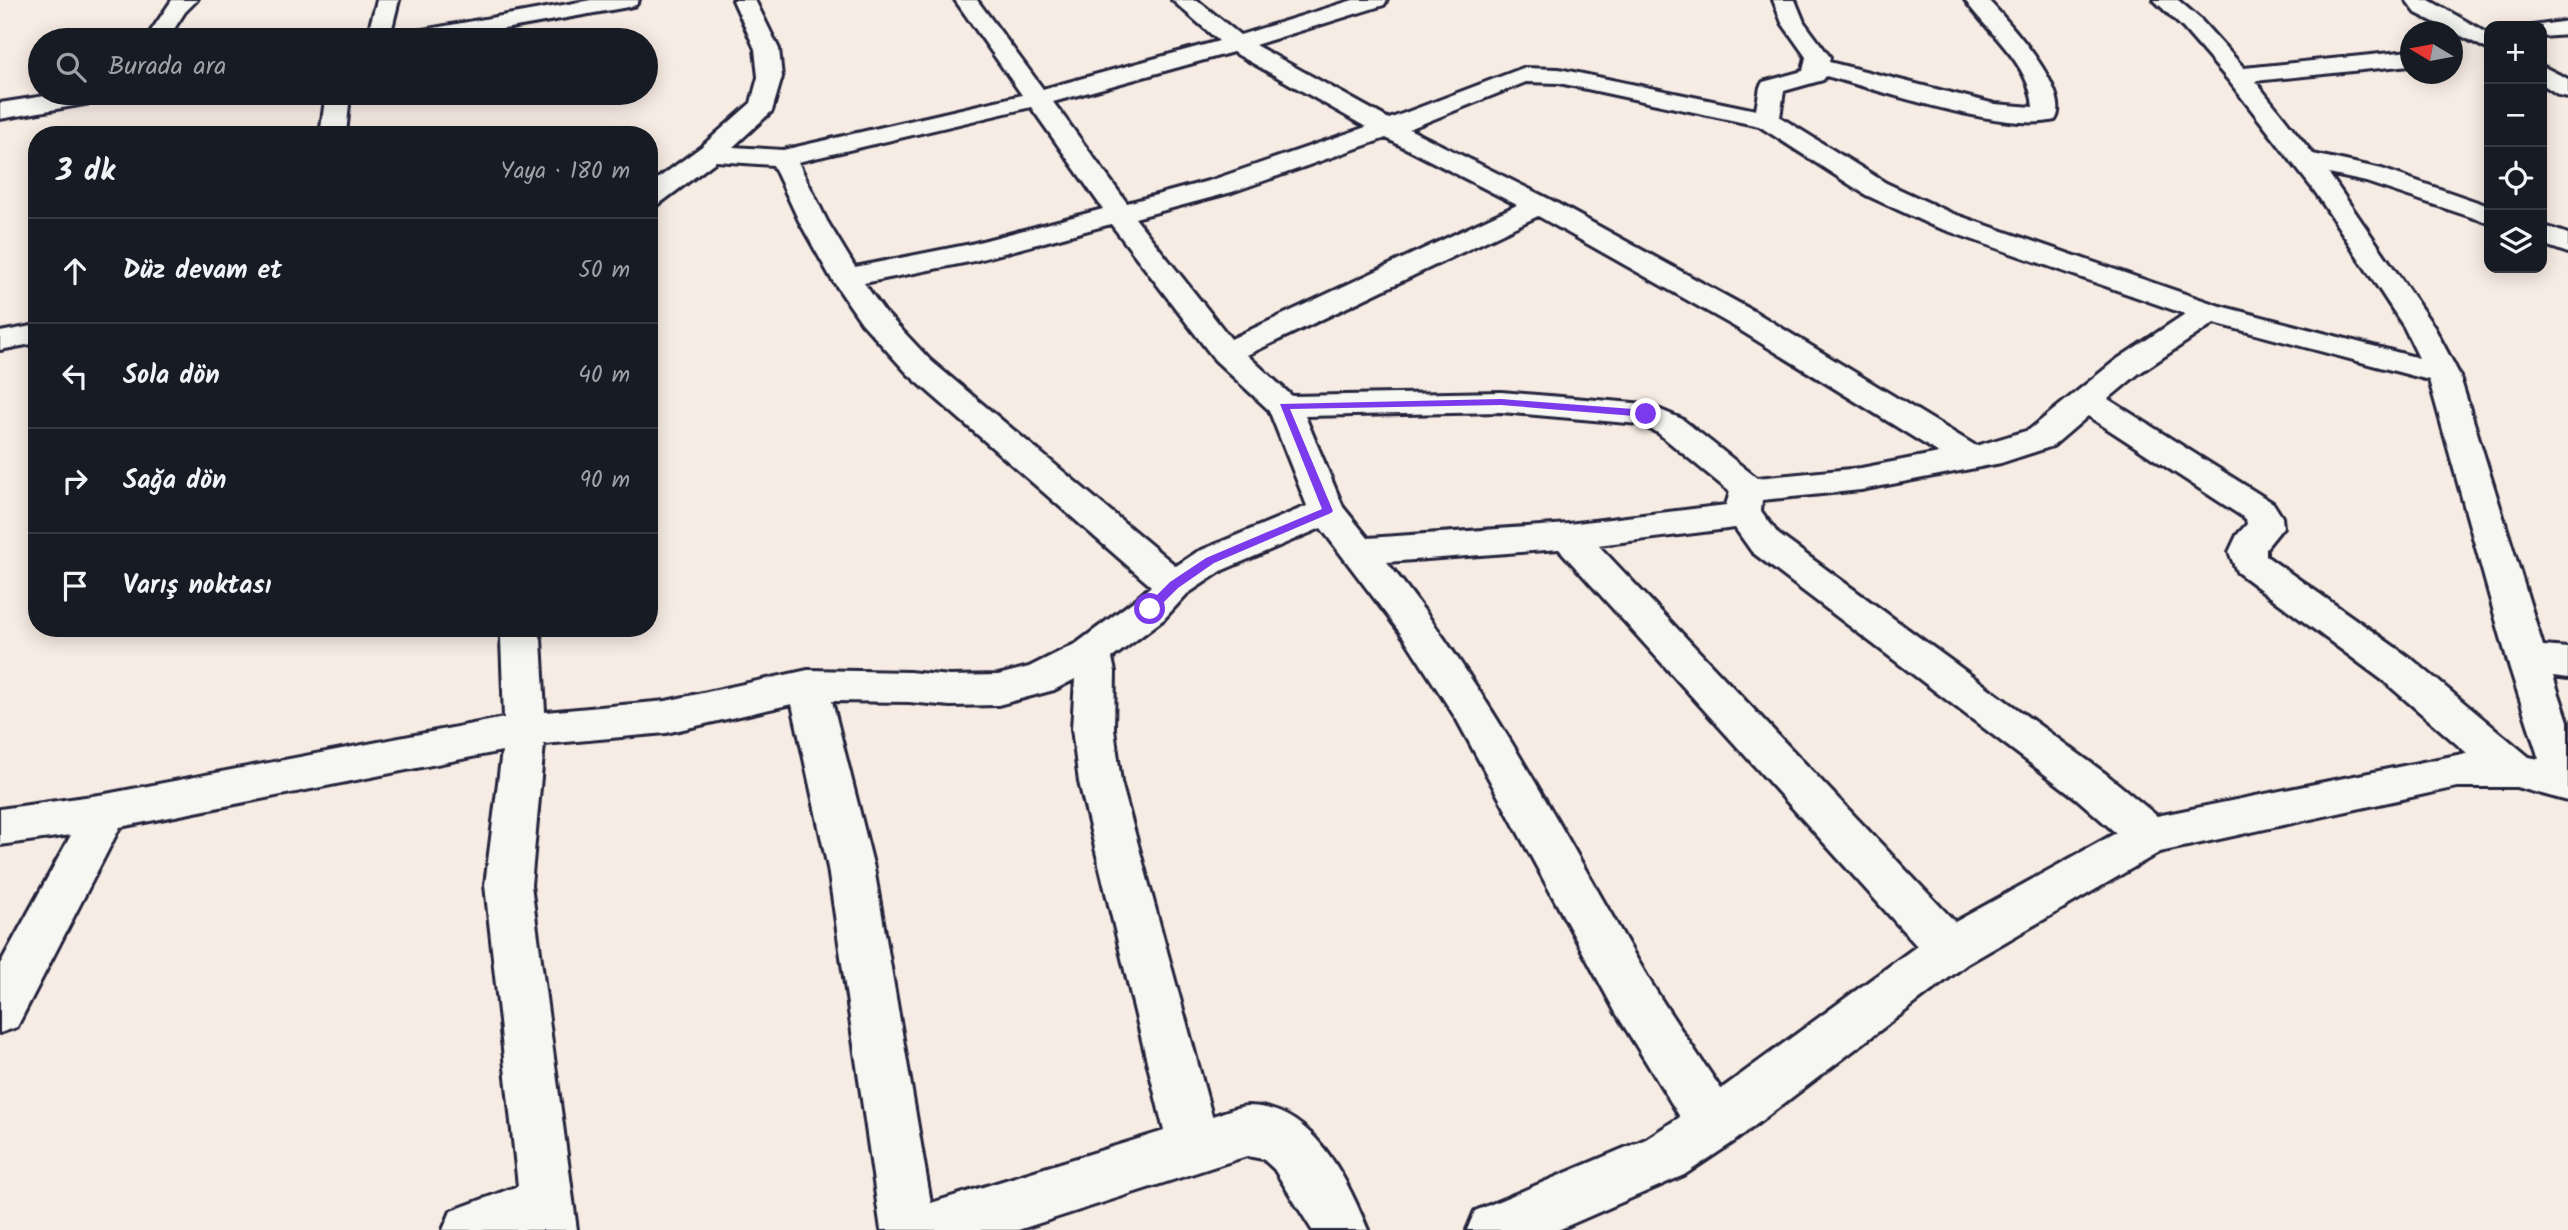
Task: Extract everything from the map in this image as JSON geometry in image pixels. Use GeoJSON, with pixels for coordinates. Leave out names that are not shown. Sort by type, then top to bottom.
{"type":"FeatureCollection","features":[{"type":"Feature","properties":{"kind":"street"},"geometry":{"type":"LineString","coordinates":[[164,28],[176,8],[186,0]]}},
{"type":"Feature","properties":{"kind":"street"},"geometry":{"type":"LineString","coordinates":[[380,28],[388,0]]}},
{"type":"Feature","properties":{"kind":"street"},"geometry":{"type":"LineString","coordinates":[[461,28],[556,7],[628,0]]}},
{"type":"Feature","properties":{"kind":"street"},"geometry":{"type":"LineString","coordinates":[[658,191],[710,153],[764,106],[771,77],[767,49],[744,0]]}},
{"type":"Feature","properties":{"kind":"street"},"geometry":{"type":"LineString","coordinates":[[967,0],[1035,99],[1115,205],[1118,214],[1226,353],[1284,406],[1328,511],[1419,629],[1471,709],[1633,997],[1714,1125]]}},
{"type":"Feature","properties":{"kind":"street"},"geometry":{"type":"LineString","coordinates":[[1183,0],[1236,44],[1332,100],[1539,205],[1746,320],[1970,457]]}},
{"type":"Feature","properties":{"kind":"street"},"geometry":{"type":"LineString","coordinates":[[710,153],[783,158],[1035,99],[1236,44],[1376,0]]}},
{"type":"Feature","properties":{"kind":"street"},"geometry":{"type":"LineString","coordinates":[[1767,120],[1772,87],[1814,75],[1818,57],[1793,23],[1784,0]]}},
{"type":"Feature","properties":{"kind":"street"},"geometry":{"type":"LineString","coordinates":[[1816,66],[1995,113],[2046,115],[2047,101],[2018,51],[1976,0]]}},
{"type":"Feature","properties":{"kind":"street"},"geometry":{"type":"LineString","coordinates":[[2165,0],[2191,23],[2238,76],[2327,189],[2419,327],[2443,374],[2527,659],[2568,783]]}},
{"type":"Feature","properties":{"kind":"street"},"geometry":{"type":"LineString","coordinates":[[2417,0],[2424,8],[2484,38]]}},
{"type":"Feature","properties":{"kind":"street"},"geometry":{"type":"LineString","coordinates":[[2547,30],[2568,28]]}},
{"type":"Feature","properties":{"kind":"street"},"geometry":{"type":"LineString","coordinates":[[2463,45],[2484,41]]}},
{"type":"Feature","properties":{"kind":"street"},"geometry":{"type":"LineString","coordinates":[[2238,76],[2400,59]]}},
{"type":"Feature","properties":{"kind":"street"},"geometry":{"type":"LineString","coordinates":[[846,278],[974,252],[1222,186],[1389,128],[1523,75],[1559,76],[1767,120],[1876,189],[1941,219],[2209,312],[2443,374]]}},
{"type":"Feature","properties":{"kind":"street"},"geometry":{"type":"LineString","coordinates":[[2547,76],[2568,90]]}},
{"type":"Feature","properties":{"kind":"street"},"geometry":{"type":"LineString","coordinates":[[0,111],[36,105]]}},
{"type":"Feature","properties":{"kind":"street"},"geometry":{"type":"LineString","coordinates":[[334,126],[337,105]]}},
{"type":"Feature","properties":{"kind":"street"},"geometry":{"type":"LineString","coordinates":[[783,158],[813,221],[846,278],[873,317],[919,367],[1174,585]]}},
{"type":"Feature","properties":{"kind":"street"},"geometry":{"type":"LineString","coordinates":[[2303,160],[2373,175],[2484,213]]}},
{"type":"Feature","properties":{"kind":"street"},"geometry":{"type":"LineString","coordinates":[[1226,353],[1539,205]]}},
{"type":"Feature","properties":{"kind":"street"},"geometry":{"type":"LineString","coordinates":[[2547,236],[2568,244]]}},
{"type":"Feature","properties":{"kind":"street"},"geometry":{"type":"LineString","coordinates":[[1358,551],[1568,536],[1724,519],[1747,501],[2001,452],[2041,438],[2127,367],[2209,312]]}},
{"type":"Feature","properties":{"kind":"street"},"geometry":{"type":"LineString","coordinates":[[0,341],[28,336]]}},
{"type":"Feature","properties":{"kind":"street"},"geometry":{"type":"LineString","coordinates":[[2088,400],[2136,429],[2185,465],[2253,505],[2265,522],[2265,527],[2247,546],[2246,556],[2250,563],[2399,671],[2516,770]]}},
{"type":"Feature","properties":{"kind":"street"},"geometry":{"type":"LineString","coordinates":[[1284,406],[1501,402],[1646,414],[1670,426],[1747,501],[1765,544],[2091,786],[2150,836]]}},
{"type":"Feature","properties":{"kind":"street"},"geometry":{"type":"LineString","coordinates":[[0,827],[106,812],[525,730],[666,717],[808,685],[908,687],[950,691],[998,690],[1040,678],[1091,653],[1150,609],[1174,585],[1210,561],[1328,511]]}},
{"type":"Feature","properties":{"kind":"street"},"geometry":{"type":"LineString","coordinates":[[1568,536],[1950,949]]}},
{"type":"Feature","properties":{"kind":"street"},"geometry":{"type":"LineString","coordinates":[[470,1230],[549,1216],[508,885],[525,730],[520,637]]}},
{"type":"Feature","properties":{"kind":"street"},"geometry":{"type":"LineString","coordinates":[[1091,653],[1095,672],[1095,755],[1100,782],[1195,1149]]}},
{"type":"Feature","properties":{"kind":"street"},"geometry":{"type":"LineString","coordinates":[[2527,659],[2568,663]]}},
{"type":"Feature","properties":{"kind":"street"},"geometry":{"type":"LineString","coordinates":[[808,685],[851,868],[908,1230]]}},
{"type":"Feature","properties":{"kind":"street"},"geometry":{"type":"LineString","coordinates":[[1494,1230],[1665,1157],[1714,1125],[1950,949],[2150,836],[2457,770],[2516,770],[2568,783]]}},
{"type":"Feature","properties":{"kind":"street"},"geometry":{"type":"LineString","coordinates":[[0,1011],[106,812]]}},
{"type":"Feature","properties":{"kind":"street"},"geometry":{"type":"LineString","coordinates":[[933,1230],[1046,1192],[1195,1149],[1247,1131],[1277,1136],[1295,1154],[1319,1189],[1341,1230]]}},
{"type":"Feature","properties":{"kind":"route"},"geometry":{"type":"LineString","coordinates":[[1150,609],[1174,585],[1210,561],[1328,511],[1284,406],[1501,402],[1570,405],[1646,414]]}}]}
